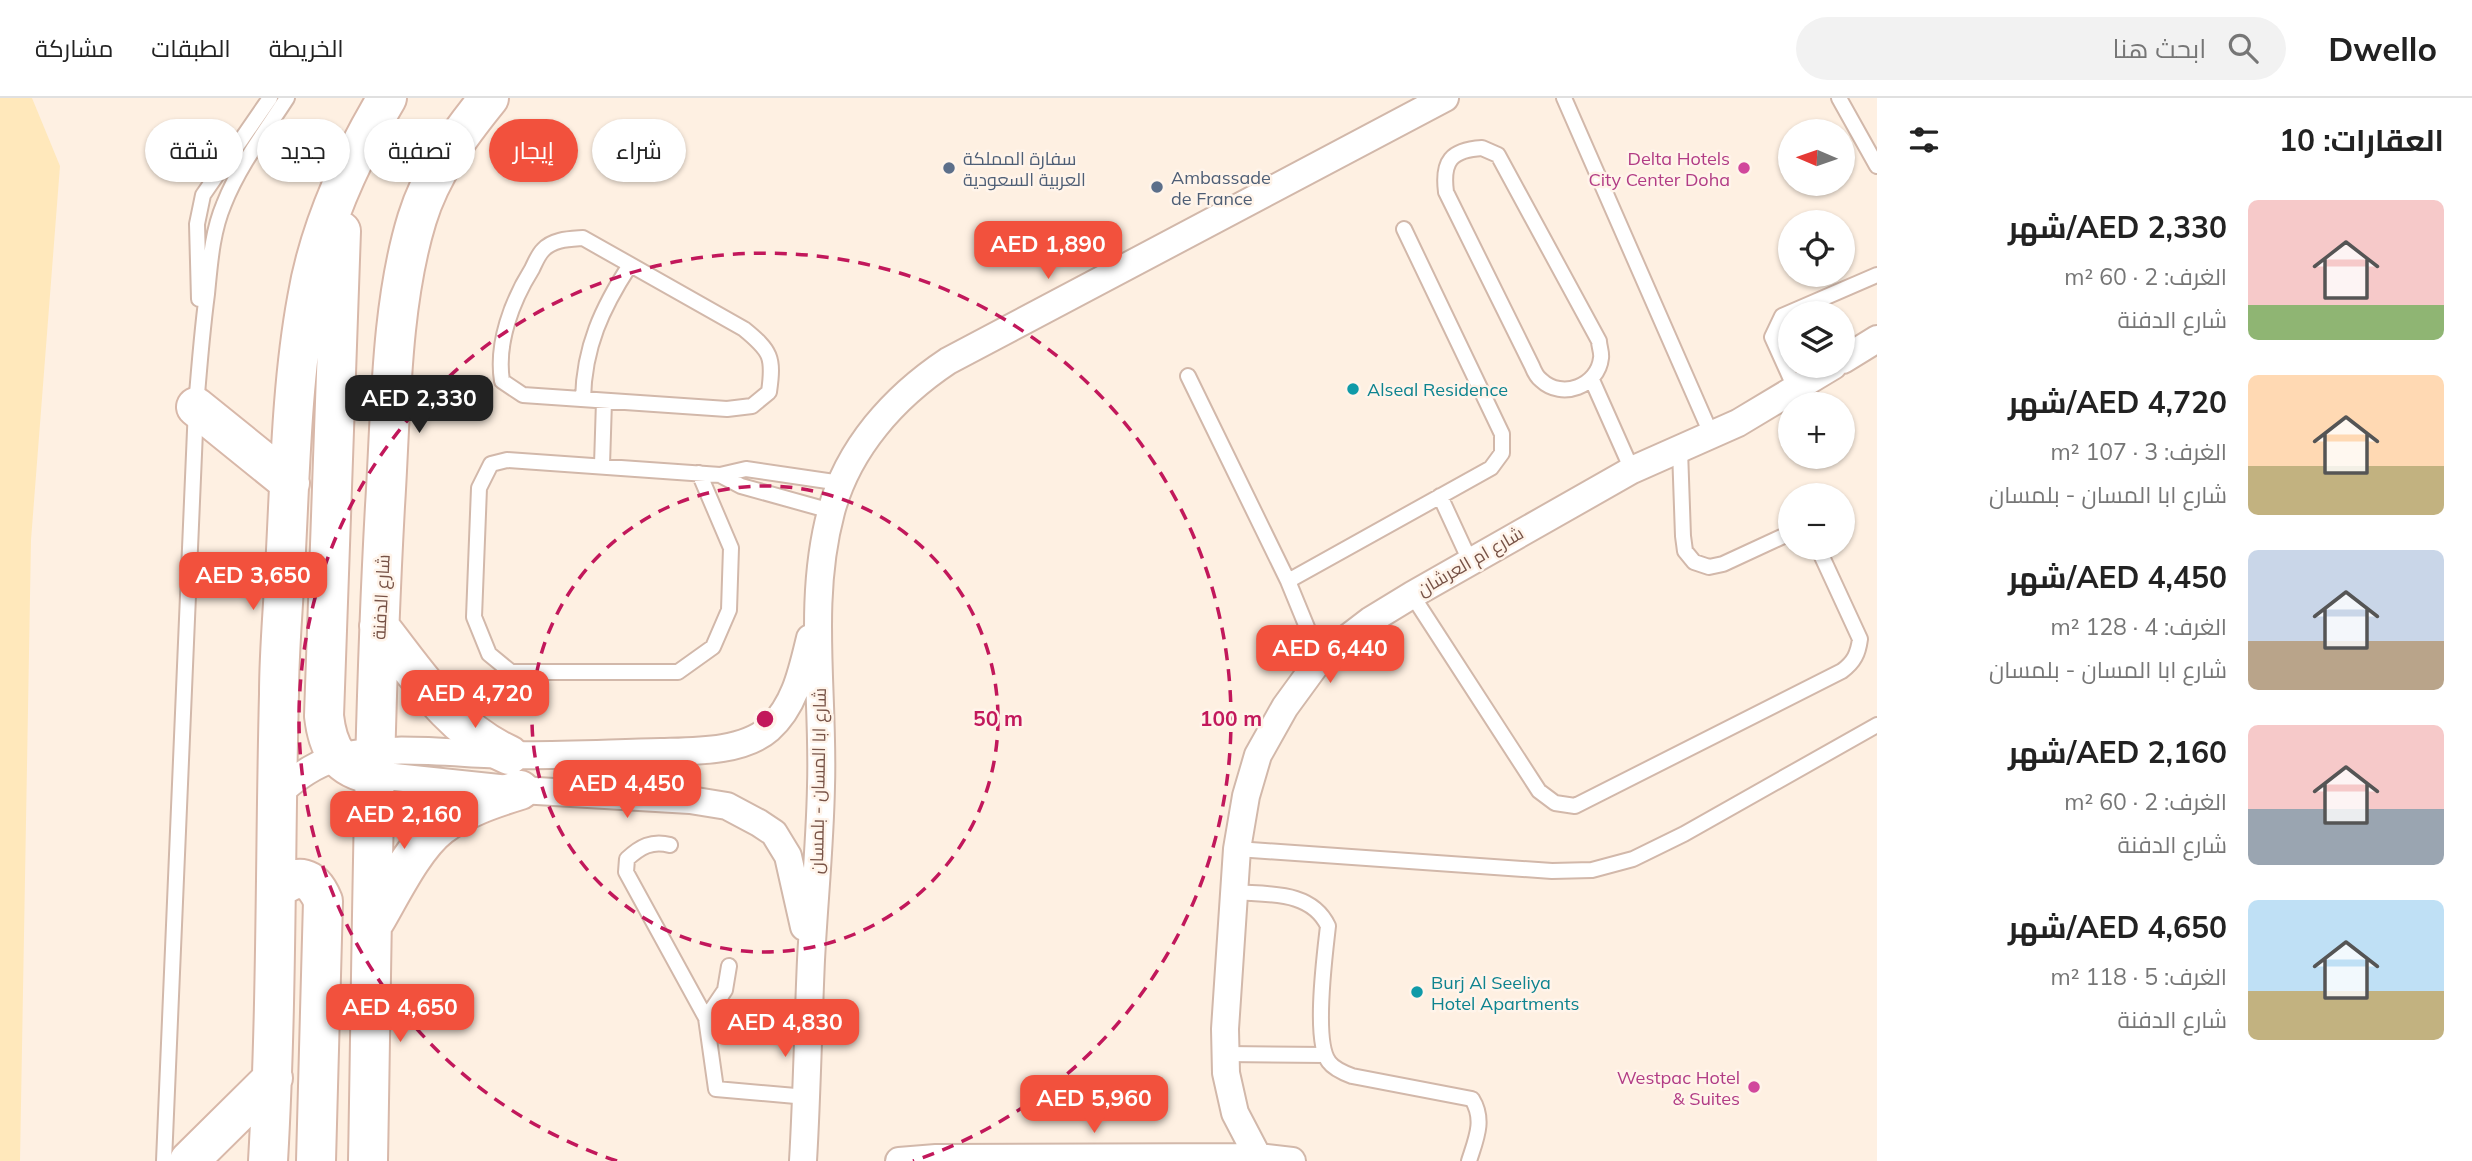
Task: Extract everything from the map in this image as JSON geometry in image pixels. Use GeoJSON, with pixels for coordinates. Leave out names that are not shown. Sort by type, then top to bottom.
{"type":"FeatureCollection","features":[{"type":"Feature","properties":{"kind":"main road"},"geometry":{"type":"LineString","coordinates":[[268,1161],[273,1079],[279,692],[290,483],[307,298],[321,242],[341,187],[365,135],[387,98]]}},
{"type":"Feature","properties":{"kind":"main road","name":"شارع الدفنة"},"geometry":{"type":"LineString","coordinates":[[368,1161],[379,626],[392,390],[405,266],[417,218],[436,174],[461,133],[489,98]]}},
{"type":"Feature","properties":{"kind":"main road"},"geometry":{"type":"LineString","coordinates":[[341,187],[324,716],[330,744],[338,758],[350,769],[375,764]]}},
{"type":"Feature","properties":{"kind":"main road"},"geometry":{"type":"LineString","coordinates":[[196,407],[290,483]]}},
{"type":"Feature","properties":{"kind":"main road"},"geometry":{"type":"LineString","coordinates":[[373,926],[407,865],[438,828],[514,772],[491,747],[453,718],[379,626]]}},
{"type":"Feature","properties":{"kind":"main road"},"geometry":{"type":"LineString","coordinates":[[277,890],[289,880],[304,878],[317,887],[323,901],[316,1161]]}},
{"type":"Feature","properties":{"kind":"main road"},"geometry":{"type":"LineString","coordinates":[[188,1161],[273,1079]]}},
{"type":"Feature","properties":{"kind":"street","name":"شارع ابا المسان - بلمسان"},"geometry":{"type":"LineString","coordinates":[[803,1161],[821,785],[818,603],[822,559],[831,511],[856,453],[896,401],[921,379],[948,361],[1445,98]]}},
{"type":"Feature","properties":{"kind":"street"},"geometry":{"type":"LineString","coordinates":[[1855,353],[1877,339]]}},
{"type":"Feature","properties":{"kind":"street","name":"شارع ام العرشان"},"geometry":{"type":"LineString","coordinates":[[1258,1157],[1235,1113],[1226,1073],[1225,1029],[1237,849],[1246,796],[1258,755],[1272,726],[1320,659],[1371,620],[1632,470],[1738,423],[1813,378]]}},
{"type":"Feature","properties":{"kind":"street","name":"شارع ابا المسان - بلمسان"},"geometry":{"type":"LineString","coordinates":[[375,764],[514,772],[736,746],[768,730],[791,701],[802,671],[818,603]]}},
{"type":"Feature","properties":{"kind":"street"},"geometry":{"type":"LineString","coordinates":[[278,794],[305,772],[338,758]]}},
{"type":"Feature","properties":{"kind":"street","name":"شارع ابا المسان - بلمسان"},"geometry":{"type":"LineString","coordinates":[[375,764],[514,772],[727,806],[774,833],[788,856],[811,959]]}},
{"type":"Feature","properties":{"kind":"street"},"geometry":{"type":"LineString","coordinates":[[899,1161],[936,1158],[1258,1157],[1292,1161]]}},
{"type":"Feature","properties":{"kind":"lane"},"geometry":{"type":"LineString","coordinates":[[203,320],[198,285],[198,211],[209,185],[270,98]]}},
{"type":"Feature","properties":{"kind":"lane"},"geometry":{"type":"LineString","coordinates":[[164,1161],[196,407],[203,320],[217,226],[224,205],[253,150],[287,98]]}},
{"type":"Feature","properties":{"kind":"lane"},"geometry":{"type":"LineString","coordinates":[[1564,98],[1712,436]]}},
{"type":"Feature","properties":{"kind":"lane"},"geometry":{"type":"LineString","coordinates":[[1839,98],[1877,166]]}},
{"type":"Feature","properties":{"kind":"lane"},"geometry":{"type":"LineString","coordinates":[[1592,380],[1570,390],[1554,388],[1541,380],[1532,366],[1446,192],[1444,175],[1451,159],[1465,149],[1482,148],[1498,155],[1599,341],[1601,357],[1592,380],[1632,470]]}},
{"type":"Feature","properties":{"kind":"lane"},"geometry":{"type":"LineString","coordinates":[[1288,581],[1491,468],[1502,453],[1502,434],[1404,229]]}},
{"type":"Feature","properties":{"kind":"lane"},"geometry":{"type":"LineString","coordinates":[[583,238],[630,265],[744,329],[765,347],[772,370],[769,392],[752,406],[727,409],[523,395],[502,381],[499,364],[503,338],[519,290],[544,249],[561,240],[583,238]]}},
{"type":"Feature","properties":{"kind":"lane"},"geometry":{"type":"LineString","coordinates":[[583,399],[584,370],[597,326],[612,292],[630,265]]}},
{"type":"Feature","properties":{"kind":"lane"},"geometry":{"type":"LineString","coordinates":[[1796,388],[1772,337],[1782,316],[1877,275]]}},
{"type":"Feature","properties":{"kind":"lane"},"geometry":{"type":"LineString","coordinates":[[1188,376],[1288,581],[1320,659]]}},
{"type":"Feature","properties":{"kind":"lane"},"geometry":{"type":"LineString","coordinates":[[602,465],[604,401]]}},
{"type":"Feature","properties":{"kind":"lane"},"geometry":{"type":"LineString","coordinates":[[1680,450],[1683,536],[1685,551],[1694,562],[1709,567],[1723,564],[1778,537]]}},
{"type":"Feature","properties":{"kind":"lane"},"geometry":{"type":"LineString","coordinates":[[699,473],[730,548],[729,610],[713,647],[678,672],[511,672],[489,654],[474,617],[480,488],[491,464],[507,460],[602,465],[699,473],[720,475],[746,470],[841,483]]}},
{"type":"Feature","properties":{"kind":"lane"},"geometry":{"type":"LineString","coordinates":[[720,475],[741,486],[831,511]]}},
{"type":"Feature","properties":{"kind":"lane"},"geometry":{"type":"LineString","coordinates":[[1440,496],[1470,561]]}},
{"type":"Feature","properties":{"kind":"lane"},"geometry":{"type":"LineString","coordinates":[[1412,595],[1539,791],[1555,803],[1575,806],[1853,663],[1860,639],[1824,560]]}},
{"type":"Feature","properties":{"kind":"lane"},"geometry":{"type":"LineString","coordinates":[[1237,849],[1552,871],[1592,870],[1633,859],[1684,834],[1877,725]]}},
{"type":"Feature","properties":{"kind":"lane"},"geometry":{"type":"LineString","coordinates":[[670,845],[659,842],[639,848],[627,859],[626,872],[706,1017],[716,1089],[807,1097]]}},
{"type":"Feature","properties":{"kind":"lane"},"geometry":{"type":"LineString","coordinates":[[1234,892],[1292,896],[1309,903],[1323,915],[1328,926],[1321,1006],[1325,1055],[1329,1063],[1337,1070],[1352,1076],[1472,1099],[1479,1110],[1480,1122],[1469,1161]]}},
{"type":"Feature","properties":{"kind":"lane"},"geometry":{"type":"LineString","coordinates":[[706,1017],[725,990],[729,966]]}},
{"type":"Feature","properties":{"kind":"lane"},"geometry":{"type":"LineString","coordinates":[[1226,1055],[1325,1055]]}},
{"type":"Feature","properties":{"kind":"sand"},"geometry":{"type":"Polygon","coordinates":[[[0,98],[32,98],[60,166],[31,540],[20,1161],[0,1161],[0,98]]]}},
{"type":"Feature","properties":{"kind":"place","name":"سفارة المملكة العربية السعودية"},"geometry":{"type":"Point","coordinates":[949,168]}},
{"type":"Feature","properties":{"kind":"place","name":"Delta Hotels City Center Doha"},"geometry":{"type":"Point","coordinates":[1744,168]}},
{"type":"Feature","properties":{"kind":"place","name":"Ambassade de France"},"geometry":{"type":"Point","coordinates":[1157,187]}},
{"type":"Feature","properties":{"kind":"place","name":"Alseal Residence"},"geometry":{"type":"Point","coordinates":[1353,389]}},
{"type":"Feature","properties":{"kind":"place","name":"Burj Al Seeliya Hotel Apartments"},"geometry":{"type":"Point","coordinates":[1417,992]}},
{"type":"Feature","properties":{"kind":"place","name":"Westpac Hotel & Suites"},"geometry":{"type":"Point","coordinates":[1754,1087]}}]}
